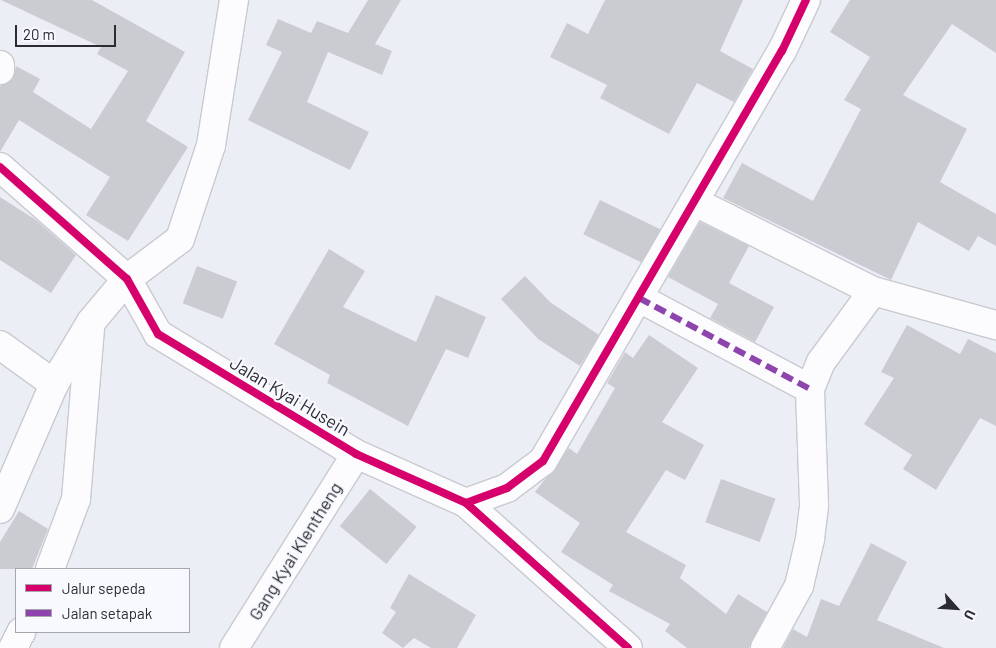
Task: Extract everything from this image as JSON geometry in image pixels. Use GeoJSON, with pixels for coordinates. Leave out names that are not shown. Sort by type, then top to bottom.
{"type":"FeatureCollection","features":[{"type":"Feature","properties":{"kind":"street"},"geometry":{"type":"LineString","coordinates":[[0,508],[54,384],[91,322],[127,279],[180,239],[190,219],[211,145],[234,0]]}},
{"type":"Feature","properties":{"kind":"street"},"geometry":{"type":"LineString","coordinates":[[466,503],[507,488],[543,461],[782,52],[806,0]]}},
{"type":"Feature","properties":{"kind":"street"},"geometry":{"type":"LineString","coordinates":[[0,65],[0,70]]}},
{"type":"Feature","properties":{"kind":"street","name":"Jalan Kyai Husein"},"geometry":{"type":"LineString","coordinates":[[0,167],[127,279],[158,334],[356,454],[466,503],[628,648]]}},
{"type":"Feature","properties":{"kind":"street"},"geometry":{"type":"LineString","coordinates":[[695,202],[874,290],[996,325]]}},
{"type":"Feature","properties":{"kind":"street"},"geometry":{"type":"LineString","coordinates":[[765,648],[799,586],[810,539],[814,505],[810,389],[821,362],[874,290]]}},
{"type":"Feature","properties":{"kind":"street"},"geometry":{"type":"LineString","coordinates":[[638,298],[810,389]]}},
{"type":"Feature","properties":{"kind":"street"},"geometry":{"type":"LineString","coordinates":[[50,568],[76,499],[91,322]]}},
{"type":"Feature","properties":{"kind":"street"},"geometry":{"type":"LineString","coordinates":[[0,345],[54,384]]}},
{"type":"Feature","properties":{"kind":"street","name":"Gang Kyai Klentheng"},"geometry":{"type":"LineString","coordinates":[[234,648],[356,454]]}},
{"type":"Feature","properties":{"kind":"street"},"geometry":{"type":"LineString","coordinates":[[13,648],[20,633]]}},
{"type":"Feature","properties":{"kind":"building"},"geometry":{"type":"Polygon","coordinates":[[[1,0],[92,0],[185,52],[146,121],[188,147],[128,241],[86,215],[110,177],[19,120],[0,152],[0,86],[13,78],[16,66],[40,79],[33,92],[91,129],[128,71],[97,54],[101,47],[1,0]]]}},
{"type":"Feature","properties":{"kind":"building"},"geometry":{"type":"Polygon","coordinates":[[[368,0],[401,0],[375,44],[392,51],[382,75],[328,52],[307,102],[369,132],[350,170],[248,120],[282,52],[266,45],[278,19],[311,33],[317,21],[348,33],[368,0]]]}},
{"type":"Feature","properties":{"kind":"building"},"geometry":{"type":"Polygon","coordinates":[[[605,0],[743,0],[720,51],[753,69],[734,102],[697,83],[669,134],[600,98],[607,85],[550,57],[567,23],[588,34],[605,0]]]}},
{"type":"Feature","properties":{"kind":"building"},"geometry":{"type":"Polygon","coordinates":[[[850,0],[996,0],[996,53],[952,24],[903,95],[967,129],[940,182],[996,214],[996,246],[978,236],[969,251],[918,222],[891,280],[723,198],[742,163],[813,201],[861,109],[844,100],[870,57],[830,32],[850,0]]]}},
{"type":"Feature","properties":{"kind":"building"},"geometry":{"type":"Polygon","coordinates":[[[0,197],[36,220],[76,255],[51,293],[0,260],[0,197]]]}},
{"type":"Feature","properties":{"kind":"building"},"geometry":{"type":"Polygon","coordinates":[[[600,200],[660,229],[644,264],[583,234],[600,200]]]}},
{"type":"Feature","properties":{"kind":"building"},"geometry":{"type":"Polygon","coordinates":[[[700,222],[749,246],[729,283],[774,307],[755,342],[710,318],[718,304],[668,277],[700,222]]]}},
{"type":"Feature","properties":{"kind":"building"},"geometry":{"type":"Polygon","coordinates":[[[329,249],[365,271],[343,307],[416,342],[436,295],[486,317],[468,358],[446,349],[408,426],[327,383],[330,375],[274,344],[329,249]]]}},
{"type":"Feature","properties":{"kind":"building"},"geometry":{"type":"Polygon","coordinates":[[[197,266],[237,281],[223,319],[183,303],[197,266]]]}},
{"type":"Feature","properties":{"kind":"building"},"geometry":{"type":"Polygon","coordinates":[[[525,276],[550,302],[599,335],[580,366],[538,339],[501,299],[525,276]]]}},
{"type":"Feature","properties":{"kind":"building"},"geometry":{"type":"Polygon","coordinates":[[[907,325],[960,354],[968,339],[996,353],[996,426],[980,418],[936,490],[903,469],[912,455],[864,424],[894,378],[881,372],[907,325]]]}},
{"type":"Feature","properties":{"kind":"building"},"geometry":{"type":"Polygon","coordinates":[[[649,335],[698,368],[662,422],[704,445],[685,480],[666,470],[626,532],[686,565],[680,578],[726,614],[738,594],[767,612],[749,648],[687,648],[665,631],[670,624],[609,591],[613,585],[561,552],[580,523],[535,492],[569,448],[577,454],[615,388],[607,383],[625,352],[633,358],[649,335]]]}},
{"type":"Feature","properties":{"kind":"building"},"geometry":{"type":"Polygon","coordinates":[[[721,479],[776,499],[760,542],[705,522],[721,479]]]}},
{"type":"Feature","properties":{"kind":"building"},"geometry":{"type":"Polygon","coordinates":[[[370,489],[417,527],[386,564],[340,526],[370,489]]]}},
{"type":"Feature","properties":{"kind":"building"},"geometry":{"type":"Polygon","coordinates":[[[19,511],[48,529],[32,568],[0,569],[0,542],[19,511]]]}},
{"type":"Feature","properties":{"kind":"building"},"geometry":{"type":"Polygon","coordinates":[[[871,543],[907,562],[877,620],[944,648],[783,648],[793,629],[807,637],[821,599],[839,606],[871,543]]]}},
{"type":"Feature","properties":{"kind":"building"},"geometry":{"type":"Polygon","coordinates":[[[409,574],[476,615],[457,648],[431,648],[414,638],[403,648],[382,633],[396,612],[390,608],[409,574]]]}},
{"type":"Feature","properties":{"kind":"marked path"},"geometry":{"type":"LineString","coordinates":[[639,298],[810,389]]}},
{"type":"Feature","properties":{"kind":"cycle path"},"geometry":{"type":"LineString","coordinates":[[466,503],[507,488],[543,461],[782,51],[806,0]]}},
{"type":"Feature","properties":{"kind":"cycle path"},"geometry":{"type":"LineString","coordinates":[[0,167],[127,279],[158,334],[356,454],[466,503],[628,648]]}}]}
